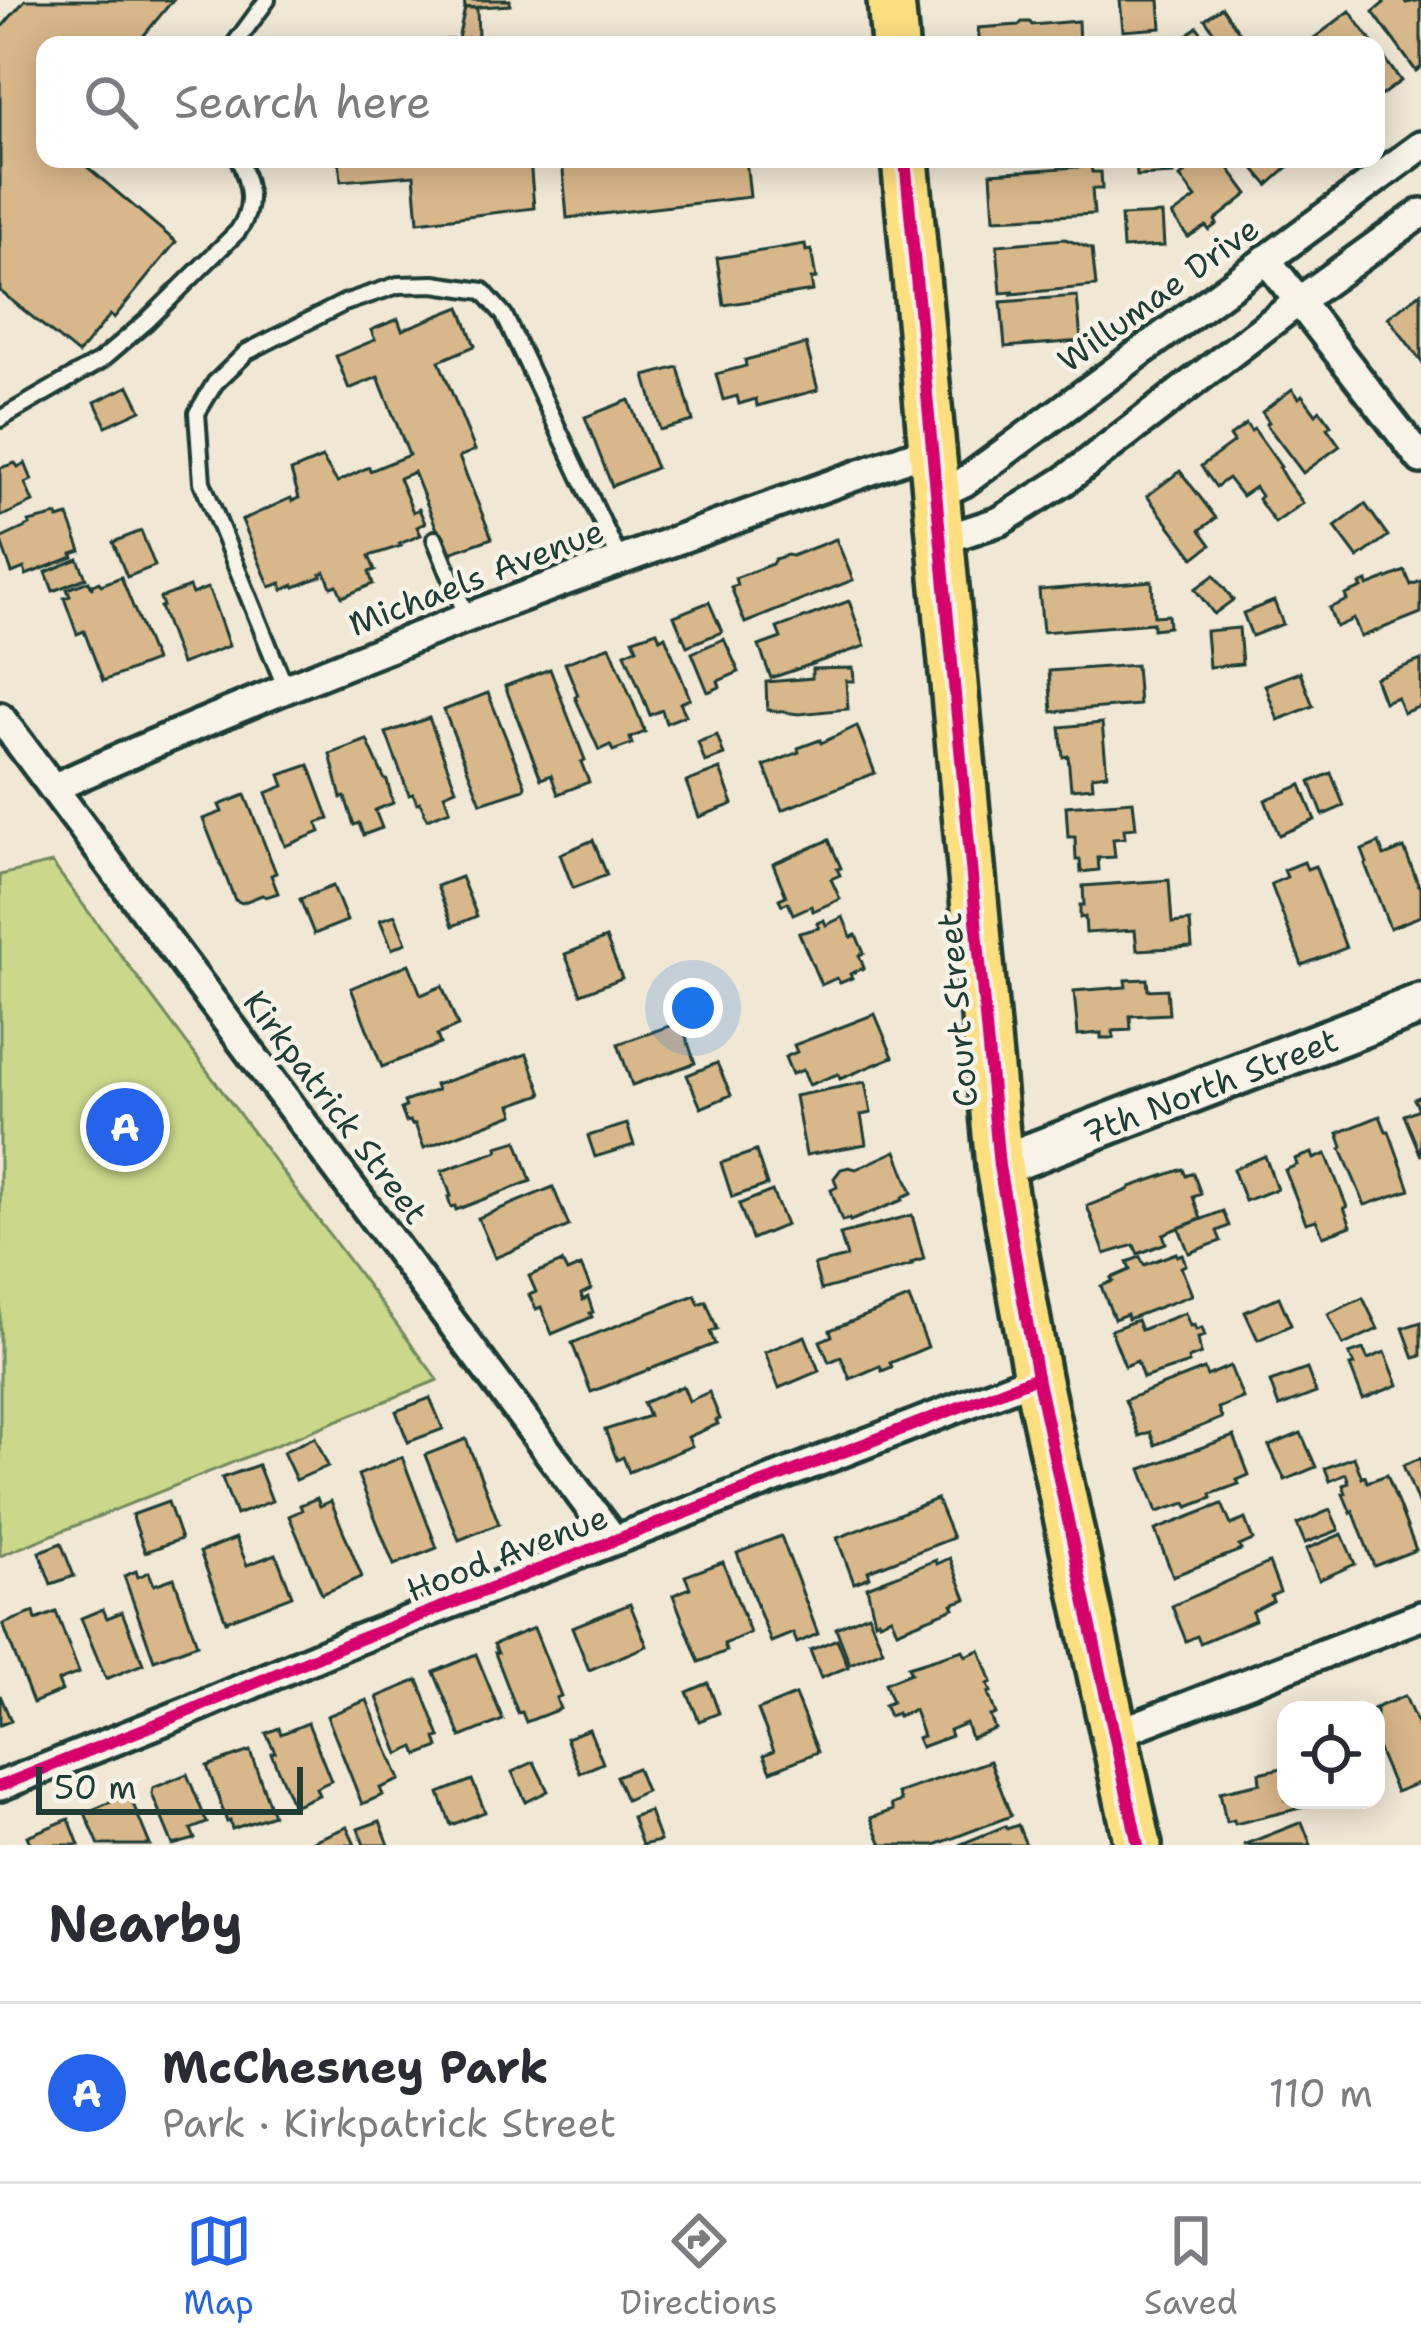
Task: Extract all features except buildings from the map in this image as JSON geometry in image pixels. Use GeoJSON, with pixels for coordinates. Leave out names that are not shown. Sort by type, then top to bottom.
{"type":"FeatureCollection","features":[{"type":"Feature","properties":{"kind":"main road"},"geometry":{"type":"LineString","coordinates":[[891,0],[894,36]]}},
{"type":"Feature","properties":{"kind":"main road","name":"Court Street"},"geometry":{"type":"LineString","coordinates":[[906,168],[999,1166],[1036,1377],[1138,1845]]}},
{"type":"Feature","properties":{"kind":"street","name":"Willumae Drive"},"geometry":{"type":"LineString","coordinates":[[937,518],[964,482],[1421,146]]}},
{"type":"Feature","properties":{"kind":"street"},"geometry":{"type":"LineString","coordinates":[[937,518],[1000,521],[1064,482],[1421,213]]}},
{"type":"Feature","properties":{"kind":"street"},"geometry":{"type":"LineString","coordinates":[[1266,259],[1421,459]]}},
{"type":"Feature","properties":{"kind":"street","name":"Michaels Avenue"},"geometry":{"type":"LineString","coordinates":[[53,788],[163,738],[467,617],[931,449]]}},
{"type":"Feature","properties":{"kind":"street","name":"Kirkpatrick Street"},"geometry":{"type":"LineString","coordinates":[[0,717],[614,1540]]}},
{"type":"Feature","properties":{"kind":"street","name":"7th North Street"},"geometry":{"type":"LineString","coordinates":[[999,1166],[1421,1004]]}},
{"type":"Feature","properties":{"kind":"street","name":"Hood Avenue"},"geometry":{"type":"LineString","coordinates":[[0,1786],[349,1643],[1036,1377]]}},
{"type":"Feature","properties":{"kind":"street"},"geometry":{"type":"LineString","coordinates":[[1115,1734],[1421,1616]]}},
{"type":"Feature","properties":{"kind":"lane"},"geometry":{"type":"LineString","coordinates":[[241,36],[267,0]]}},
{"type":"Feature","properties":{"kind":"lane"},"geometry":{"type":"LineString","coordinates":[[0,419],[100,361],[238,231],[250,205],[242,168]]}},
{"type":"Feature","properties":{"kind":"lane"},"geometry":{"type":"LineString","coordinates":[[286,689],[202,482],[197,413],[215,383],[247,352],[344,303],[398,286],[434,284],[483,291],[504,315],[620,560]]}},
{"type":"Feature","properties":{"kind":"lane"},"geometry":{"type":"LineString","coordinates":[[435,539],[467,617]]}},
{"type":"Feature","properties":{"kind":"green space"},"geometry":{"type":"Polygon","coordinates":[[[52,863],[438,1380],[0,1556],[0,875],[52,863]]]}},
{"type":"Feature","properties":{"kind":"cycle path"},"geometry":{"type":"LineString","coordinates":[[906,168],[999,1166],[1037,1377],[1138,1845]]}},
{"type":"Feature","properties":{"kind":"cycle path"},"geometry":{"type":"LineString","coordinates":[[0,1786],[349,1643],[1037,1377]]}},
{"type":"Feature","properties":{"kind":"place","name":"McChesney Park"},"geometry":{"type":"Point","coordinates":[125,1127]}}]}
